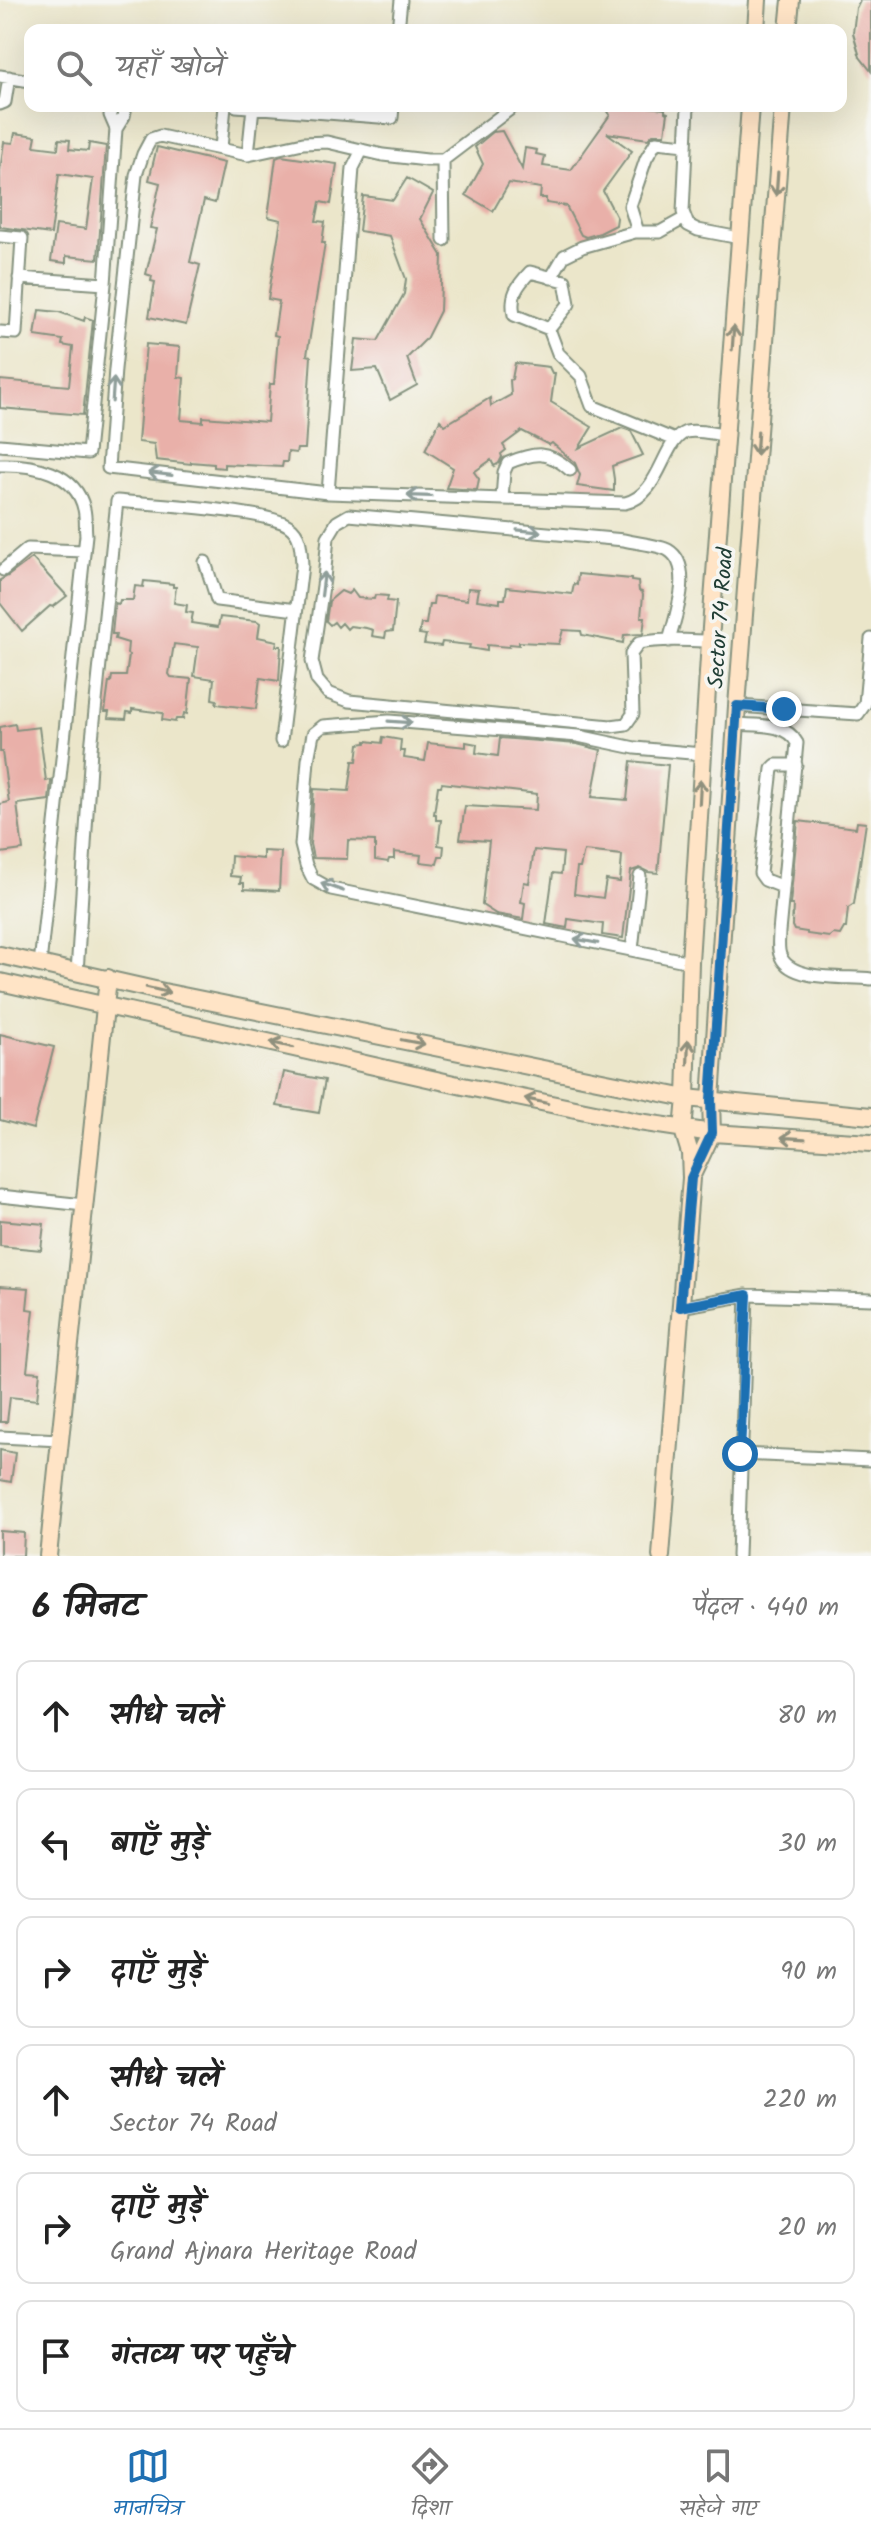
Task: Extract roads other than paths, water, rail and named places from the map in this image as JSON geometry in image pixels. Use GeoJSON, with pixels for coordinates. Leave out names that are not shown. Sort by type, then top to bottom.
{"type":"FeatureCollection","features":[{"type":"Feature","properties":{"kind":"street"},"geometry":{"type":"LineString","coordinates":[[399,24],[401,0]]}},
{"type":"Feature","properties":{"kind":"street"},"geometry":{"type":"LineString","coordinates":[[756,24],[758,0]]}},
{"type":"Feature","properties":{"kind":"street"},"geometry":{"type":"LineString","coordinates":[[789,24],[791,0]]}},
{"type":"Feature","properties":{"kind":"street"},"geometry":{"type":"LineString","coordinates":[[0,104],[5,102],[4,77],[24,80]]}},
{"type":"Feature","properties":{"kind":"street"},"geometry":{"type":"LineString","coordinates":[[0,445],[88,453],[116,129],[110,112]]}},
{"type":"Feature","properties":{"kind":"street"},"geometry":{"type":"LineString","coordinates":[[116,129],[125,112]]}},
{"type":"Feature","properties":{"kind":"street"},"geometry":{"type":"LineString","coordinates":[[221,148],[224,112]]}},
{"type":"Feature","properties":{"kind":"street"},"geometry":{"type":"LineString","coordinates":[[248,155],[252,112]]}},
{"type":"Feature","properties":{"kind":"street"},"geometry":{"type":"LineString","coordinates":[[316,112],[392,118],[392,112]]}},
{"type":"Feature","properties":{"kind":"street"},"geometry":{"type":"LineString","coordinates":[[506,112],[443,160],[362,150],[327,142],[303,143],[248,155],[160,136],[151,139],[136,175],[118,338],[108,468],[328,493],[625,503],[637,500],[655,478],[675,440],[684,433],[725,435]]}},
{"type":"Feature","properties":{"kind":"street"},"geometry":{"type":"LineString","coordinates":[[688,112],[685,218],[688,225],[698,230],[740,238]]}},
{"type":"Feature","properties":{"kind":"street","name":"Sector 74 Road"},"geometry":{"type":"LineString","coordinates":[[691,1178],[690,1153],[683,1130],[690,962],[702,754],[750,112]]}},
{"type":"Feature","properties":{"kind":"street","name":"Sector 74 Road"},"geometry":{"type":"LineString","coordinates":[[712,1133],[711,1100],[737,706],[783,112]]}},
{"type":"Feature","properties":{"kind":"street"},"geometry":{"type":"LineString","coordinates":[[638,232],[630,206],[646,159],[656,142],[686,145]]}},
{"type":"Feature","properties":{"kind":"street"},"geometry":{"type":"LineString","coordinates":[[328,493],[353,168],[362,150]]}},
{"type":"Feature","properties":{"kind":"street"},"geometry":{"type":"LineString","coordinates":[[443,160],[444,240]]}},
{"type":"Feature","properties":{"kind":"street"},"geometry":{"type":"LineString","coordinates":[[551,278],[564,256],[573,251],[638,232],[660,232],[685,218]]}},
{"type":"Feature","properties":{"kind":"street"},"geometry":{"type":"LineString","coordinates":[[0,236],[22,238],[16,333],[0,332]]}},
{"type":"Feature","properties":{"kind":"street"},"geometry":{"type":"LineString","coordinates":[[549,329],[569,304],[565,281],[530,272],[516,286],[512,302],[514,315],[549,329],[558,353],[581,376],[592,406],[675,440]]}},
{"type":"Feature","properties":{"kind":"street"},"geometry":{"type":"LineString","coordinates":[[19,278],[105,284]]}},
{"type":"Feature","properties":{"kind":"street"},"geometry":{"type":"LineString","coordinates":[[502,499],[504,472],[508,463],[545,455],[556,457],[570,470]]}},
{"type":"Feature","properties":{"kind":"street"},"geometry":{"type":"LineString","coordinates":[[0,465],[21,464],[50,471],[73,485],[84,509],[84,551],[40,964]]}},
{"type":"Feature","properties":{"kind":"street"},"geometry":{"type":"LineString","coordinates":[[77,973],[91,749],[117,501],[264,517],[289,526],[299,539],[302,565],[281,741]]}},
{"type":"Feature","properties":{"kind":"street"},"geometry":{"type":"LineString","coordinates":[[669,641],[683,581],[679,562],[668,550],[624,540],[349,515],[337,522],[328,537],[312,661],[317,680],[328,693],[349,701],[611,726],[626,724],[633,714],[631,654],[639,643],[710,641]]}},
{"type":"Feature","properties":{"kind":"street"},"geometry":{"type":"LineString","coordinates":[[3,570],[28,549],[84,551]]}},
{"type":"Feature","properties":{"kind":"street"},"geometry":{"type":"LineString","coordinates":[[205,562],[217,600],[296,610]]}},
{"type":"Feature","properties":{"kind":"street"},"geometry":{"type":"LineString","coordinates":[[737,706],[853,714],[862,711],[871,639]]}},
{"type":"Feature","properties":{"kind":"street"},"geometry":{"type":"LineString","coordinates":[[782,729],[784,709]]}},
{"type":"Feature","properties":{"kind":"street"},"geometry":{"type":"LineString","coordinates":[[690,962],[331,889],[313,879],[301,845],[308,760],[313,734],[323,726],[389,721],[578,736],[648,750],[702,754]]}},
{"type":"Feature","properties":{"kind":"street"},"geometry":{"type":"LineString","coordinates":[[736,724],[782,729],[793,735],[797,743],[779,955],[787,966],[798,973],[871,979]]}},
{"type":"Feature","properties":{"kind":"street"},"geometry":{"type":"LineString","coordinates":[[783,887],[765,880],[760,873],[772,769],[776,765],[796,765]]}},
{"type":"Feature","properties":{"kind":"street"},"geometry":{"type":"LineString","coordinates":[[632,950],[640,876]]}},
{"type":"Feature","properties":{"kind":"street"},"geometry":{"type":"LineString","coordinates":[[0,955],[686,1098],[871,1116]]}},
{"type":"Feature","properties":{"kind":"street"},"geometry":{"type":"LineString","coordinates":[[48,1556],[108,978]]}},
{"type":"Feature","properties":{"kind":"street"},"geometry":{"type":"LineString","coordinates":[[0,982],[463,1086],[683,1130],[871,1143]]}},
{"type":"Feature","properties":{"kind":"street"},"geometry":{"type":"LineString","coordinates":[[661,1556],[691,1178],[712,1133]]}},
{"type":"Feature","properties":{"kind":"street"},"geometry":{"type":"LineString","coordinates":[[0,1196],[84,1205]]}},
{"type":"Feature","properties":{"kind":"street"},"geometry":{"type":"LineString","coordinates":[[680,1307],[747,1295],[871,1299]]}},
{"type":"Feature","properties":{"kind":"street"},"geometry":{"type":"LineString","coordinates":[[738,1556],[747,1295]]}},
{"type":"Feature","properties":{"kind":"street"},"geometry":{"type":"LineString","coordinates":[[0,1437],[60,1440]]}},
{"type":"Feature","properties":{"kind":"street"},"geometry":{"type":"LineString","coordinates":[[740,1454],[871,1460]]}}]}
